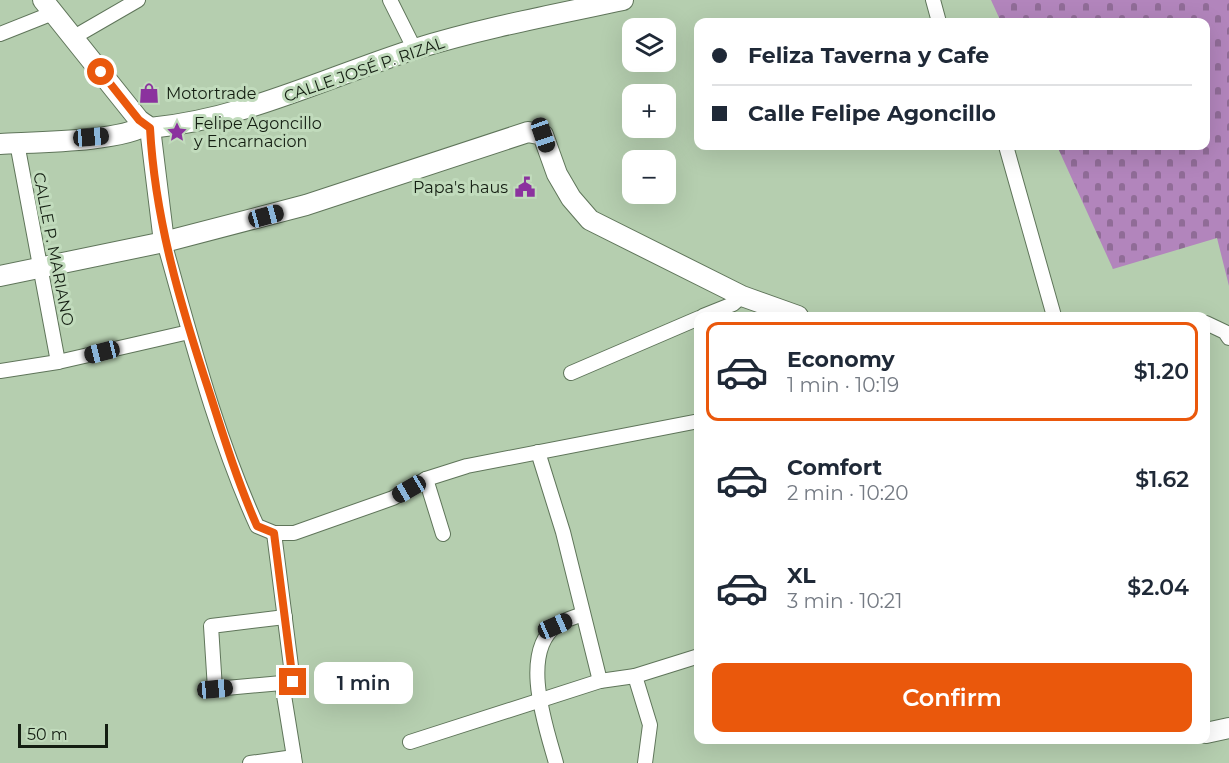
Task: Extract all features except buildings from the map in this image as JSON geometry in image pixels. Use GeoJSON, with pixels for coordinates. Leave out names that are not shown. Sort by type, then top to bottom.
{"type":"FeatureCollection","features":[{"type":"Feature","properties":{"kind":"street"},"geometry":{"type":"LineString","coordinates":[[74,37],[138,0]]}},
{"type":"Feature","properties":{"kind":"street"},"geometry":{"type":"LineString","coordinates":[[390,0],[415,50]]}},
{"type":"Feature","properties":{"kind":"street","name":"CALLE JOSÉ P. RIZAL"},"geometry":{"type":"LineString","coordinates":[[8,143],[113,135],[148,127],[198,122],[245,109],[415,50],[515,23],[623,0]]}},
{"type":"Feature","properties":{"kind":"street"},"geometry":{"type":"LineString","coordinates":[[933,0],[938,18]]}},
{"type":"Feature","properties":{"kind":"street"},"geometry":{"type":"LineString","coordinates":[[0,34],[48,6],[148,127],[165,242],[189,332],[244,499],[257,526],[274,533],[294,533],[393,498],[426,479],[467,466],[694,422]]}},
{"type":"Feature","properties":{"kind":"street"},"geometry":{"type":"LineString","coordinates":[[0,276],[165,242],[306,205],[528,132],[543,135],[556,174],[571,198],[590,220],[742,296],[787,312]]}},
{"type":"Feature","properties":{"kind":"street","name":"CALLE P. MARIANO"},"geometry":{"type":"LineString","coordinates":[[8,143],[42,268],[58,362]]}},
{"type":"Feature","properties":{"kind":"street"},"geometry":{"type":"LineString","coordinates":[[1007,150],[1051,312]]}},
{"type":"Feature","properties":{"kind":"street"},"geometry":{"type":"LineString","coordinates":[[713,312],[733,304],[742,296]]}},
{"type":"Feature","properties":{"kind":"street"},"geometry":{"type":"LineString","coordinates":[[571,373],[694,320]]}},
{"type":"Feature","properties":{"kind":"street"},"geometry":{"type":"LineString","coordinates":[[1210,325],[1225,332],[1229,338]]}},
{"type":"Feature","properties":{"kind":"street"},"geometry":{"type":"LineString","coordinates":[[0,371],[58,362],[189,332]]}},
{"type":"Feature","properties":{"kind":"street"},"geometry":{"type":"LineString","coordinates":[[538,452],[563,532],[600,681]]}},
{"type":"Feature","properties":{"kind":"street"},"geometry":{"type":"LineString","coordinates":[[426,479],[443,534]]}},
{"type":"Feature","properties":{"kind":"street"},"geometry":{"type":"LineString","coordinates":[[274,533],[285,617],[293,682],[215,689],[211,626],[285,617]]}},
{"type":"Feature","properties":{"kind":"street"},"geometry":{"type":"LineString","coordinates":[[556,763],[540,703],[537,652],[555,626],[583,614]]}},
{"type":"Feature","properties":{"kind":"street"},"geometry":{"type":"LineString","coordinates":[[410,742],[540,703],[600,681],[635,676],[694,658]]}},
{"type":"Feature","properties":{"kind":"street"},"geometry":{"type":"LineString","coordinates":[[635,676],[650,724],[645,763]]}},
{"type":"Feature","properties":{"kind":"street"},"geometry":{"type":"LineString","coordinates":[[250,763],[295,760],[282,683]]}},
{"type":"Feature","properties":{"kind":"street"},"geometry":{"type":"LineString","coordinates":[[1210,732],[1229,728]]}},
{"type":"Feature","properties":{"kind":"green space"},"geometry":{"type":"Polygon","coordinates":[[[991,0],[1229,0],[1229,286],[1217,238],[1113,269],[1059,150],[1210,150],[1210,18],[999,18],[991,0]]]}},
{"type":"Feature","properties":{"kind":"place","name":"Motortrade"},"geometry":{"type":"Point","coordinates":[149,93]}},
{"type":"Feature","properties":{"kind":"place","name":"Felipe Agoncillo y Encarnacion"},"geometry":{"type":"Point","coordinates":[177,132]}},
{"type":"Feature","properties":{"kind":"place","name":"Papa's haus"},"geometry":{"type":"Point","coordinates":[525,187]}},
{"type":"Feature","properties":{"kind":"route"},"geometry":{"type":"LineString","coordinates":[[101,72],[139,120],[150,128],[165,242],[189,332],[244,499],[257,526],[274,533],[293,682]]}}]}
